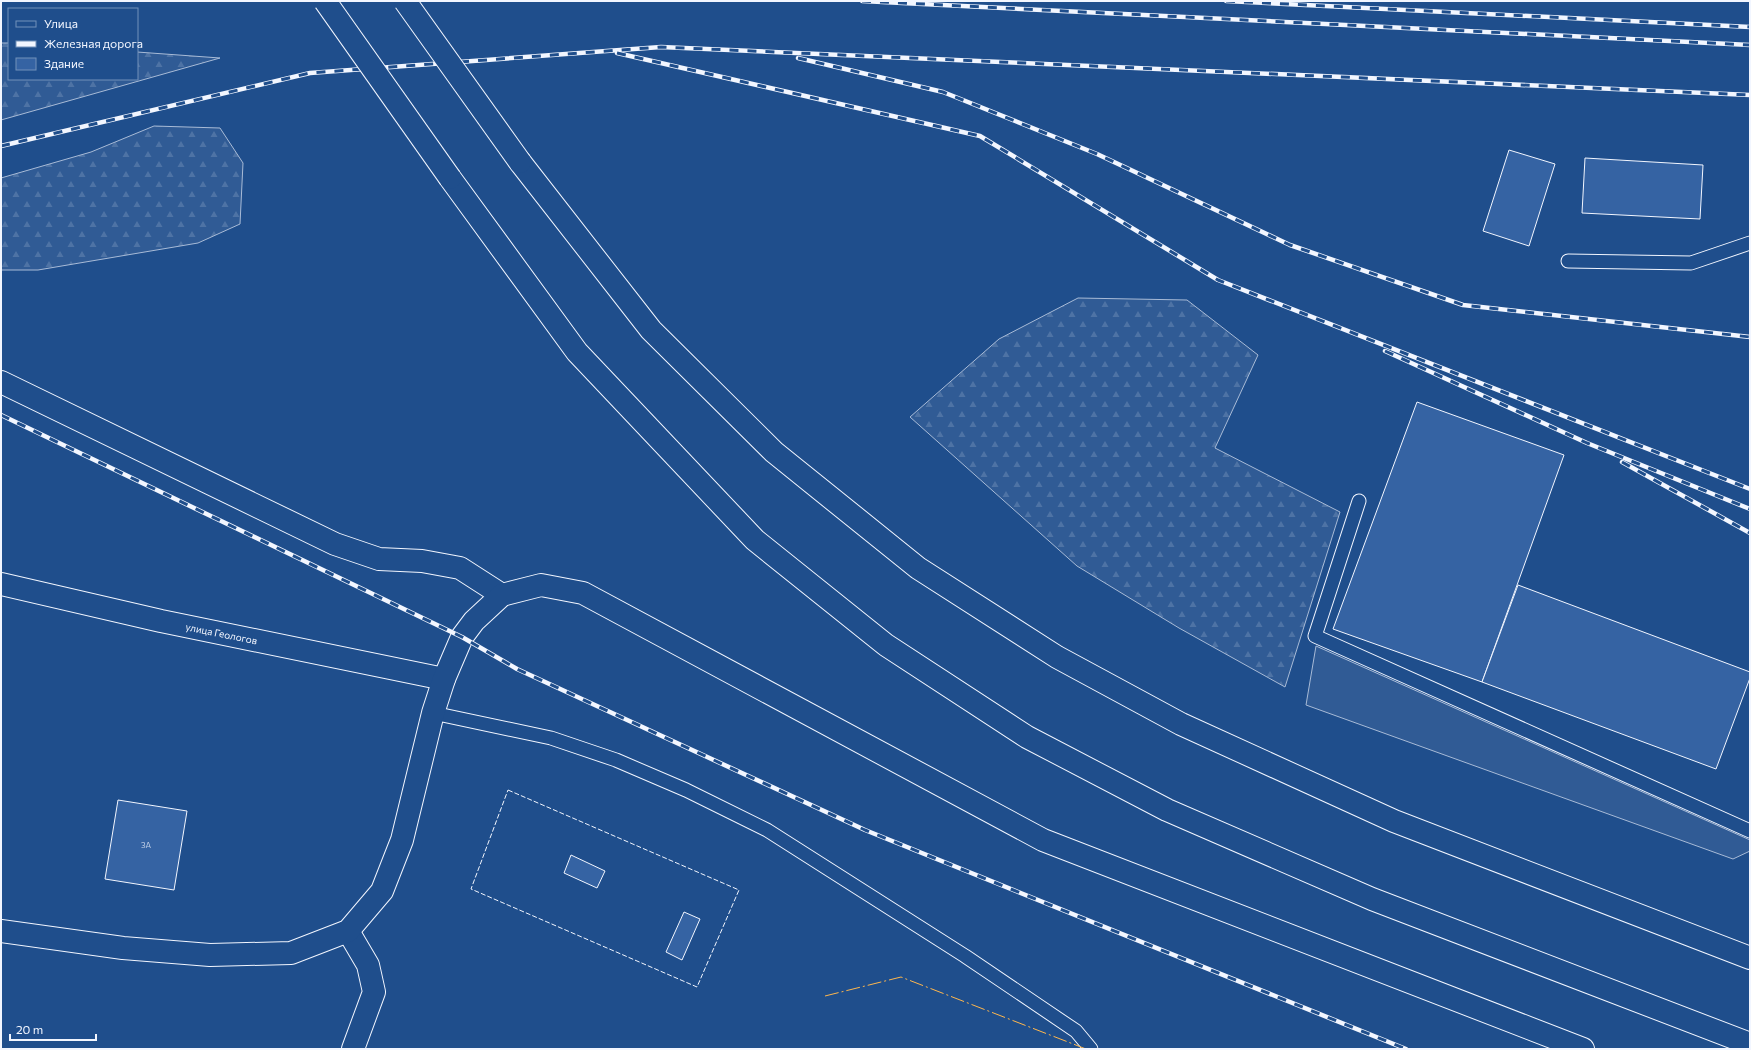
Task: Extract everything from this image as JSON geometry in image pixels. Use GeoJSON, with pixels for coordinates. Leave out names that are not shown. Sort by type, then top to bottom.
{"type":"FeatureCollection","features":[{"type":"Feature","properties":{"kind":"main road"},"geometry":{"type":"LineString","coordinates":[[325,1],[450,178],[577,352],[755,540],[886,645],[1026,737],[1168,810],[1372,899],[1750,1044]]}},
{"type":"Feature","properties":{"kind":"main road"},"geometry":{"type":"LineString","coordinates":[[405,1],[520,162],[650,330],[774,452],[918,568],[1057,657],[1181,724],[1394,821],[1750,958]]}},
{"type":"Feature","properties":{"kind":"main road"},"geometry":{"type":"LineString","coordinates":[[1,382],[335,544],[379,559],[422,561],[460,568],[502,595]]}},
{"type":"Feature","properties":{"kind":"main road","name":"улица Геологов"},"geometry":{"type":"LineString","coordinates":[[1,584],[161,621],[444,679]]}},
{"type":"Feature","properties":{"kind":"main road"},"geometry":{"type":"LineString","coordinates":[[1,931],[123,948],[210,955],[291,953],[348,931],[382,890],[402,840],[433,713],[444,679],[462,637],[474,621],[502,595],[541,585],[583,593],[1043,840],[1583,1049]]}},
{"type":"Feature","properties":{"kind":"main road"},"geometry":{"type":"LineString","coordinates":[[348,931],[368,965],[374,992],[353,1049]]}},
{"type":"Feature","properties":{"kind":"lane"},"geometry":{"type":"LineString","coordinates":[[1568,262],[1691,264],[1750,243]]}},
{"type":"Feature","properties":{"kind":"lane"},"geometry":{"type":"LineString","coordinates":[[1359,501],[1315,636],[1750,831]]}},
{"type":"Feature","properties":{"kind":"lane"},"geometry":{"type":"LineString","coordinates":[[433,713],[550,738],[616,760],[686,790],[767,830],[991,974],[1076,1031],[1091,1049]]}},
{"type":"Feature","properties":{"kind":"green space"},"geometry":{"type":"Polygon","coordinates":[[[1,43],[8,43],[8,80],[138,80],[138,52],[220,58],[1,120],[1,43]]]}},
{"type":"Feature","properties":{"kind":"green space"},"geometry":{"type":"Polygon","coordinates":[[[154,126],[220,128],[243,163],[240,224],[198,243],[38,270],[1,270],[1,178],[91,152],[154,126]]]}},
{"type":"Feature","properties":{"kind":"green space"},"geometry":{"type":"Polygon","coordinates":[[[1078,298],[1187,300],[1258,355],[1215,448],[1340,512],[1285,687],[1179,628],[1077,566],[910,417],[999,339],[1078,298]]]}},
{"type":"Feature","properties":{"kind":"shaded area"},"geometry":{"type":"Polygon","coordinates":[[[1316,646],[1750,840],[1750,851],[1733,859],[1306,705],[1316,646]]]}},
{"type":"Feature","properties":{"kind":"building"},"geometry":{"type":"Polygon","coordinates":[[[1509,150],[1555,164],[1529,246],[1483,231],[1509,150]]]}},
{"type":"Feature","properties":{"kind":"building"},"geometry":{"type":"Polygon","coordinates":[[[1585,158],[1703,165],[1700,219],[1582,213],[1585,158]]]}},
{"type":"Feature","properties":{"kind":"building"},"geometry":{"type":"Polygon","coordinates":[[[1417,402],[1564,455],[1482,682],[1333,629],[1417,402]]]}},
{"type":"Feature","properties":{"kind":"building"},"geometry":{"type":"Polygon","coordinates":[[[1518,585],[1750,672],[1750,678],[1716,769],[1482,682],[1518,585]]]}},
{"type":"Feature","properties":{"kind":"building"},"geometry":{"type":"Polygon","coordinates":[[[118,800],[187,811],[174,890],[105,879],[118,800]]]}},
{"type":"Feature","properties":{"kind":"building"},"geometry":{"type":"Polygon","coordinates":[[[571,855],[605,871],[597,888],[564,873],[571,855]]]}},
{"type":"Feature","properties":{"kind":"building"},"geometry":{"type":"Polygon","coordinates":[[[684,912],[700,919],[682,960],[666,952],[684,912]]]}},
{"type":"Feature","properties":{"kind":"railway"},"geometry":{"type":"LineString","coordinates":[[862,1],[1750,45]]}},
{"type":"Feature","properties":{"kind":"railway"},"geometry":{"type":"LineString","coordinates":[[1226,1],[1750,27]]}},
{"type":"Feature","properties":{"kind":"railway"},"geometry":{"type":"LineString","coordinates":[[1,146],[310,73],[661,47],[1750,95]]}},
{"type":"Feature","properties":{"kind":"railway"},"geometry":{"type":"LineString","coordinates":[[617,53],[980,136],[1218,280],[1750,489]]}},
{"type":"Feature","properties":{"kind":"railway"},"geometry":{"type":"LineString","coordinates":[[798,58],[943,92],[1097,154],[1290,245],[1463,305],[1750,337]]}},
{"type":"Feature","properties":{"kind":"railway"},"geometry":{"type":"LineString","coordinates":[[1385,351],[1587,443],[1750,509]]}},
{"type":"Feature","properties":{"kind":"railway"},"geometry":{"type":"LineString","coordinates":[[1,415],[462,637],[517,669],[865,830],[1406,1049]]}},
{"type":"Feature","properties":{"kind":"railway"},"geometry":{"type":"LineString","coordinates":[[1622,462],[1750,533]]}},
{"type":"Feature","properties":{"kind":"fence"},"geometry":{"type":"LineString","coordinates":[[508,790],[739,890],[697,987],[471,889],[508,790]]}},
{"type":"Feature","properties":{"kind":"power"},"geometry":{"type":"LineString","coordinates":[[825,996],[901,977],[1086,1049]]}}]}
